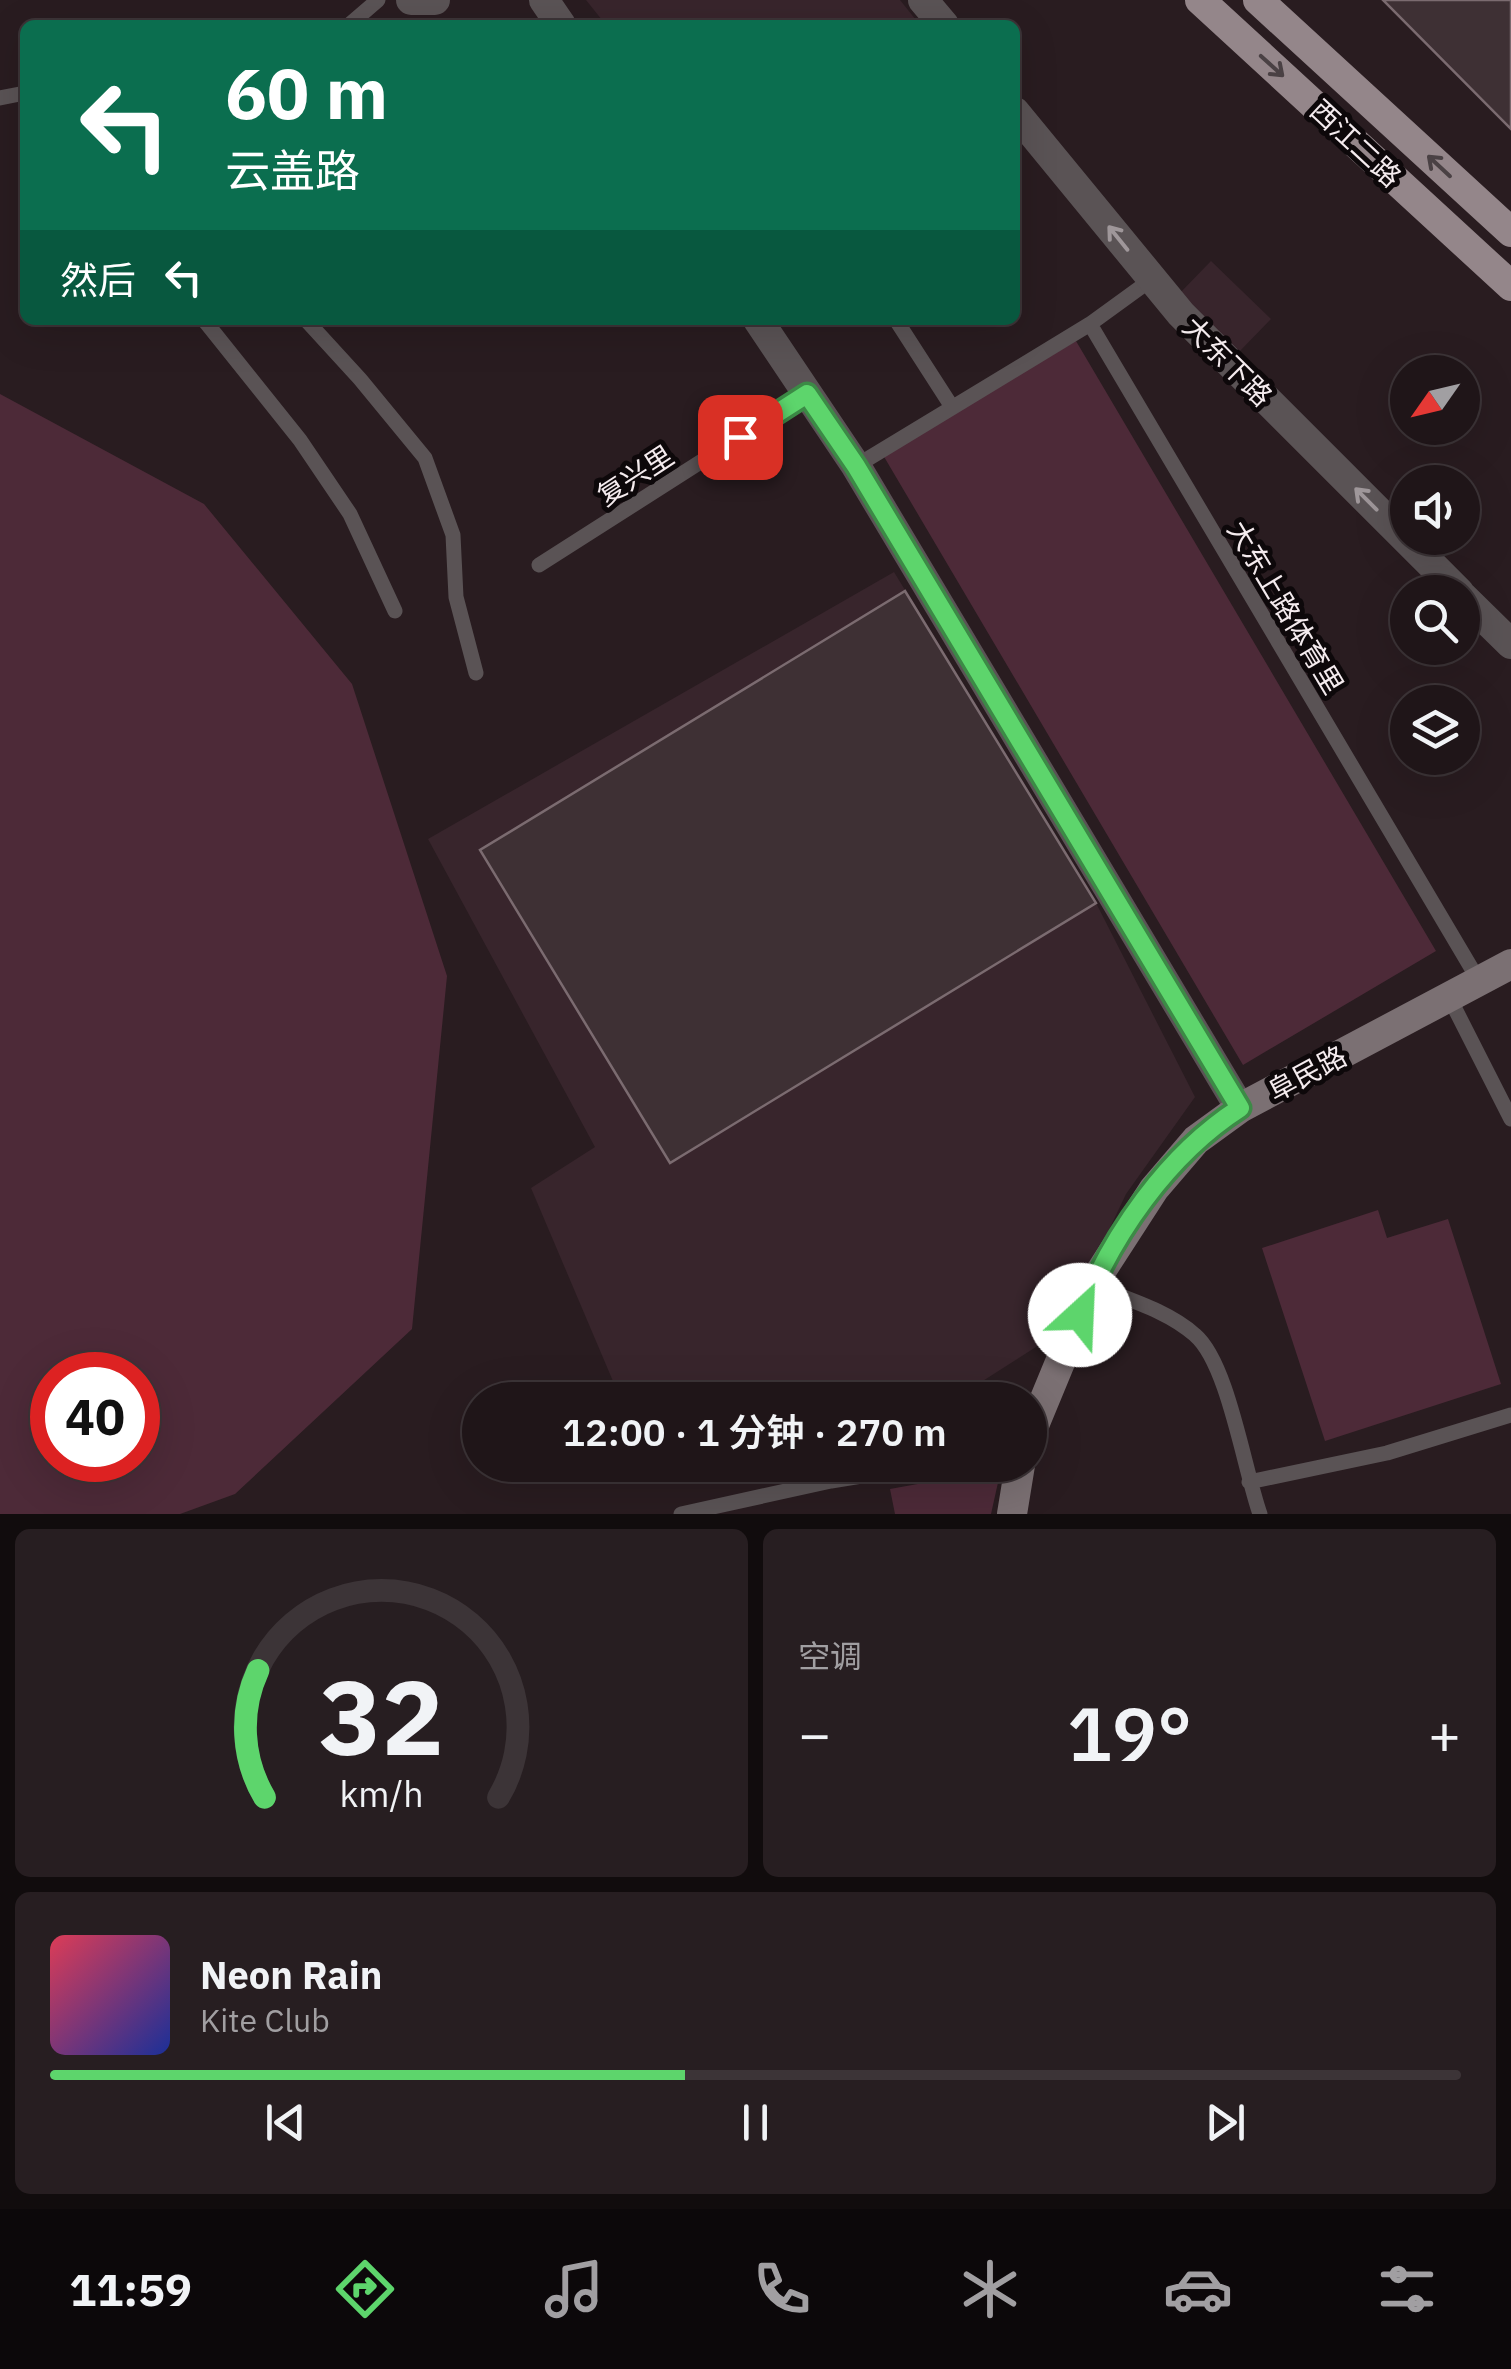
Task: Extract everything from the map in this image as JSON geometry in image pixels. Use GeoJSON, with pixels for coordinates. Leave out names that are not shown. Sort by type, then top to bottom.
{"type":"FeatureCollection","features":[{"type":"Feature","properties":{"kind":"main road","name":"西江二路"},"geometry":{"type":"LineString","coordinates":[[1200,0],[1511,286]]}},
{"type":"Feature","properties":{"kind":"main road","name":"西江二路"},"geometry":{"type":"LineString","coordinates":[[1258,0],[1511,232]]}},
{"type":"Feature","properties":{"kind":"street"},"geometry":{"type":"LineString","coordinates":[[411,0],[435,0]]}},
{"type":"Feature","properties":{"kind":"street"},"geometry":{"type":"LineString","coordinates":[[923,0],[940,20]]}},
{"type":"Feature","properties":{"kind":"street","name":"大东下路"},"geometry":{"type":"LineString","coordinates":[[1020,118],[1181,314],[1442,575]]}},
{"type":"Feature","properties":{"kind":"street"},"geometry":{"type":"LineString","coordinates":[[761,325],[856,466],[1240,1108]]}},
{"type":"Feature","properties":{"kind":"street","name":"大东下路"},"geometry":{"type":"LineString","coordinates":[[1480,613],[1511,644]]}},
{"type":"Feature","properties":{"kind":"street","name":"阜民路"},"geometry":{"type":"LineString","coordinates":[[1047,1394],[1092,1284],[1124,1231],[1196,1140],[1240,1108],[1511,964]]}},
{"type":"Feature","properties":{"kind":"street"},"geometry":{"type":"LineString","coordinates":[[1012,1514],[1017,1482]]}},
{"type":"Feature","properties":{"kind":"lane"},"geometry":{"type":"LineString","coordinates":[[356,20],[378,0]]}},
{"type":"Feature","properties":{"kind":"lane"},"geometry":{"type":"LineString","coordinates":[[856,466],[1090,324],[1152,279]]}},
{"type":"Feature","properties":{"kind":"lane","name":"大东上路体育里"},"geometry":{"type":"LineString","coordinates":[[1090,324],[1479,981]]}},
{"type":"Feature","properties":{"kind":"lane"},"geometry":{"type":"LineString","coordinates":[[208,325],[300,440],[350,514],[395,611]]}},
{"type":"Feature","properties":{"kind":"lane"},"geometry":{"type":"LineString","coordinates":[[311,325],[425,458],[453,535],[456,597],[476,673]]}},
{"type":"Feature","properties":{"kind":"lane"},"geometry":{"type":"LineString","coordinates":[[899,325],[952,407]]}},
{"type":"Feature","properties":{"kind":"lane","name":"复兴里"},"geometry":{"type":"LineString","coordinates":[[539,566],[807,394]]}},
{"type":"Feature","properties":{"kind":"lane"},"geometry":{"type":"LineString","coordinates":[[1449,997],[1511,1119]]}},
{"type":"Feature","properties":{"kind":"lane"},"geometry":{"type":"LineString","coordinates":[[1092,1284],[1170,1317],[1198,1336],[1217,1364],[1260,1514]]}},
{"type":"Feature","properties":{"kind":"lane"},"geometry":{"type":"LineString","coordinates":[[1249,1482],[1387,1453],[1511,1415]]}},
{"type":"Feature","properties":{"kind":"lane"},"geometry":{"type":"LineString","coordinates":[[681,1514],[830,1482]]}},
{"type":"Feature","properties":{"kind":"shaded area"},"geometry":{"type":"Polygon","coordinates":[[[586,0],[900,0],[916,20],[602,20],[586,0]]]}},
{"type":"Feature","properties":{"kind":"shaded area"},"geometry":{"type":"Polygon","coordinates":[[[1211,261],[1271,319],[1238,353],[1179,294],[1211,261]]]}},
{"type":"Feature","properties":{"kind":"shaded area"},"geometry":{"type":"Polygon","coordinates":[[[1076,341],[1436,951],[1243,1065],[883,455],[1076,341]]]}},
{"type":"Feature","properties":{"kind":"shaded area"},"geometry":{"type":"Polygon","coordinates":[[[0,394],[204,504],[352,684],[447,976],[412,1329],[235,1494],[180,1514],[0,1514],[0,394]]]}},
{"type":"Feature","properties":{"kind":"shaded area"},"geometry":{"type":"Polygon","coordinates":[[[894,572],[1096,903],[1195,1097],[1126,1194],[1061,1331],[981,1382],[613,1382],[531,1188],[595,1147],[428,839],[894,572]]]}},
{"type":"Feature","properties":{"kind":"shaded area"},"geometry":{"type":"Polygon","coordinates":[[[1378,1210],[1387,1238],[1448,1219],[1501,1384],[1325,1441],[1262,1248],[1378,1210]]]}},
{"type":"Feature","properties":{"kind":"shaded area"},"geometry":{"type":"Polygon","coordinates":[[[929,1482],[998,1482],[991,1514],[895,1514],[890,1489],[929,1482]]]}},
{"type":"Feature","properties":{"kind":"building"},"geometry":{"type":"Polygon","coordinates":[[[1383,0],[1511,0],[1511,129],[1383,0]]]}},
{"type":"Feature","properties":{"kind":"building"},"geometry":{"type":"Polygon","coordinates":[[[905,591],[1096,903],[670,1163],[480,850],[905,591]]]}},
{"type":"Feature","properties":{"kind":"route"},"geometry":{"type":"LineString","coordinates":[[740,437],[807,394],[856,466],[1240,1108],[1196,1140],[1154,1189],[1108,1256],[1080,1315]]}}]}
